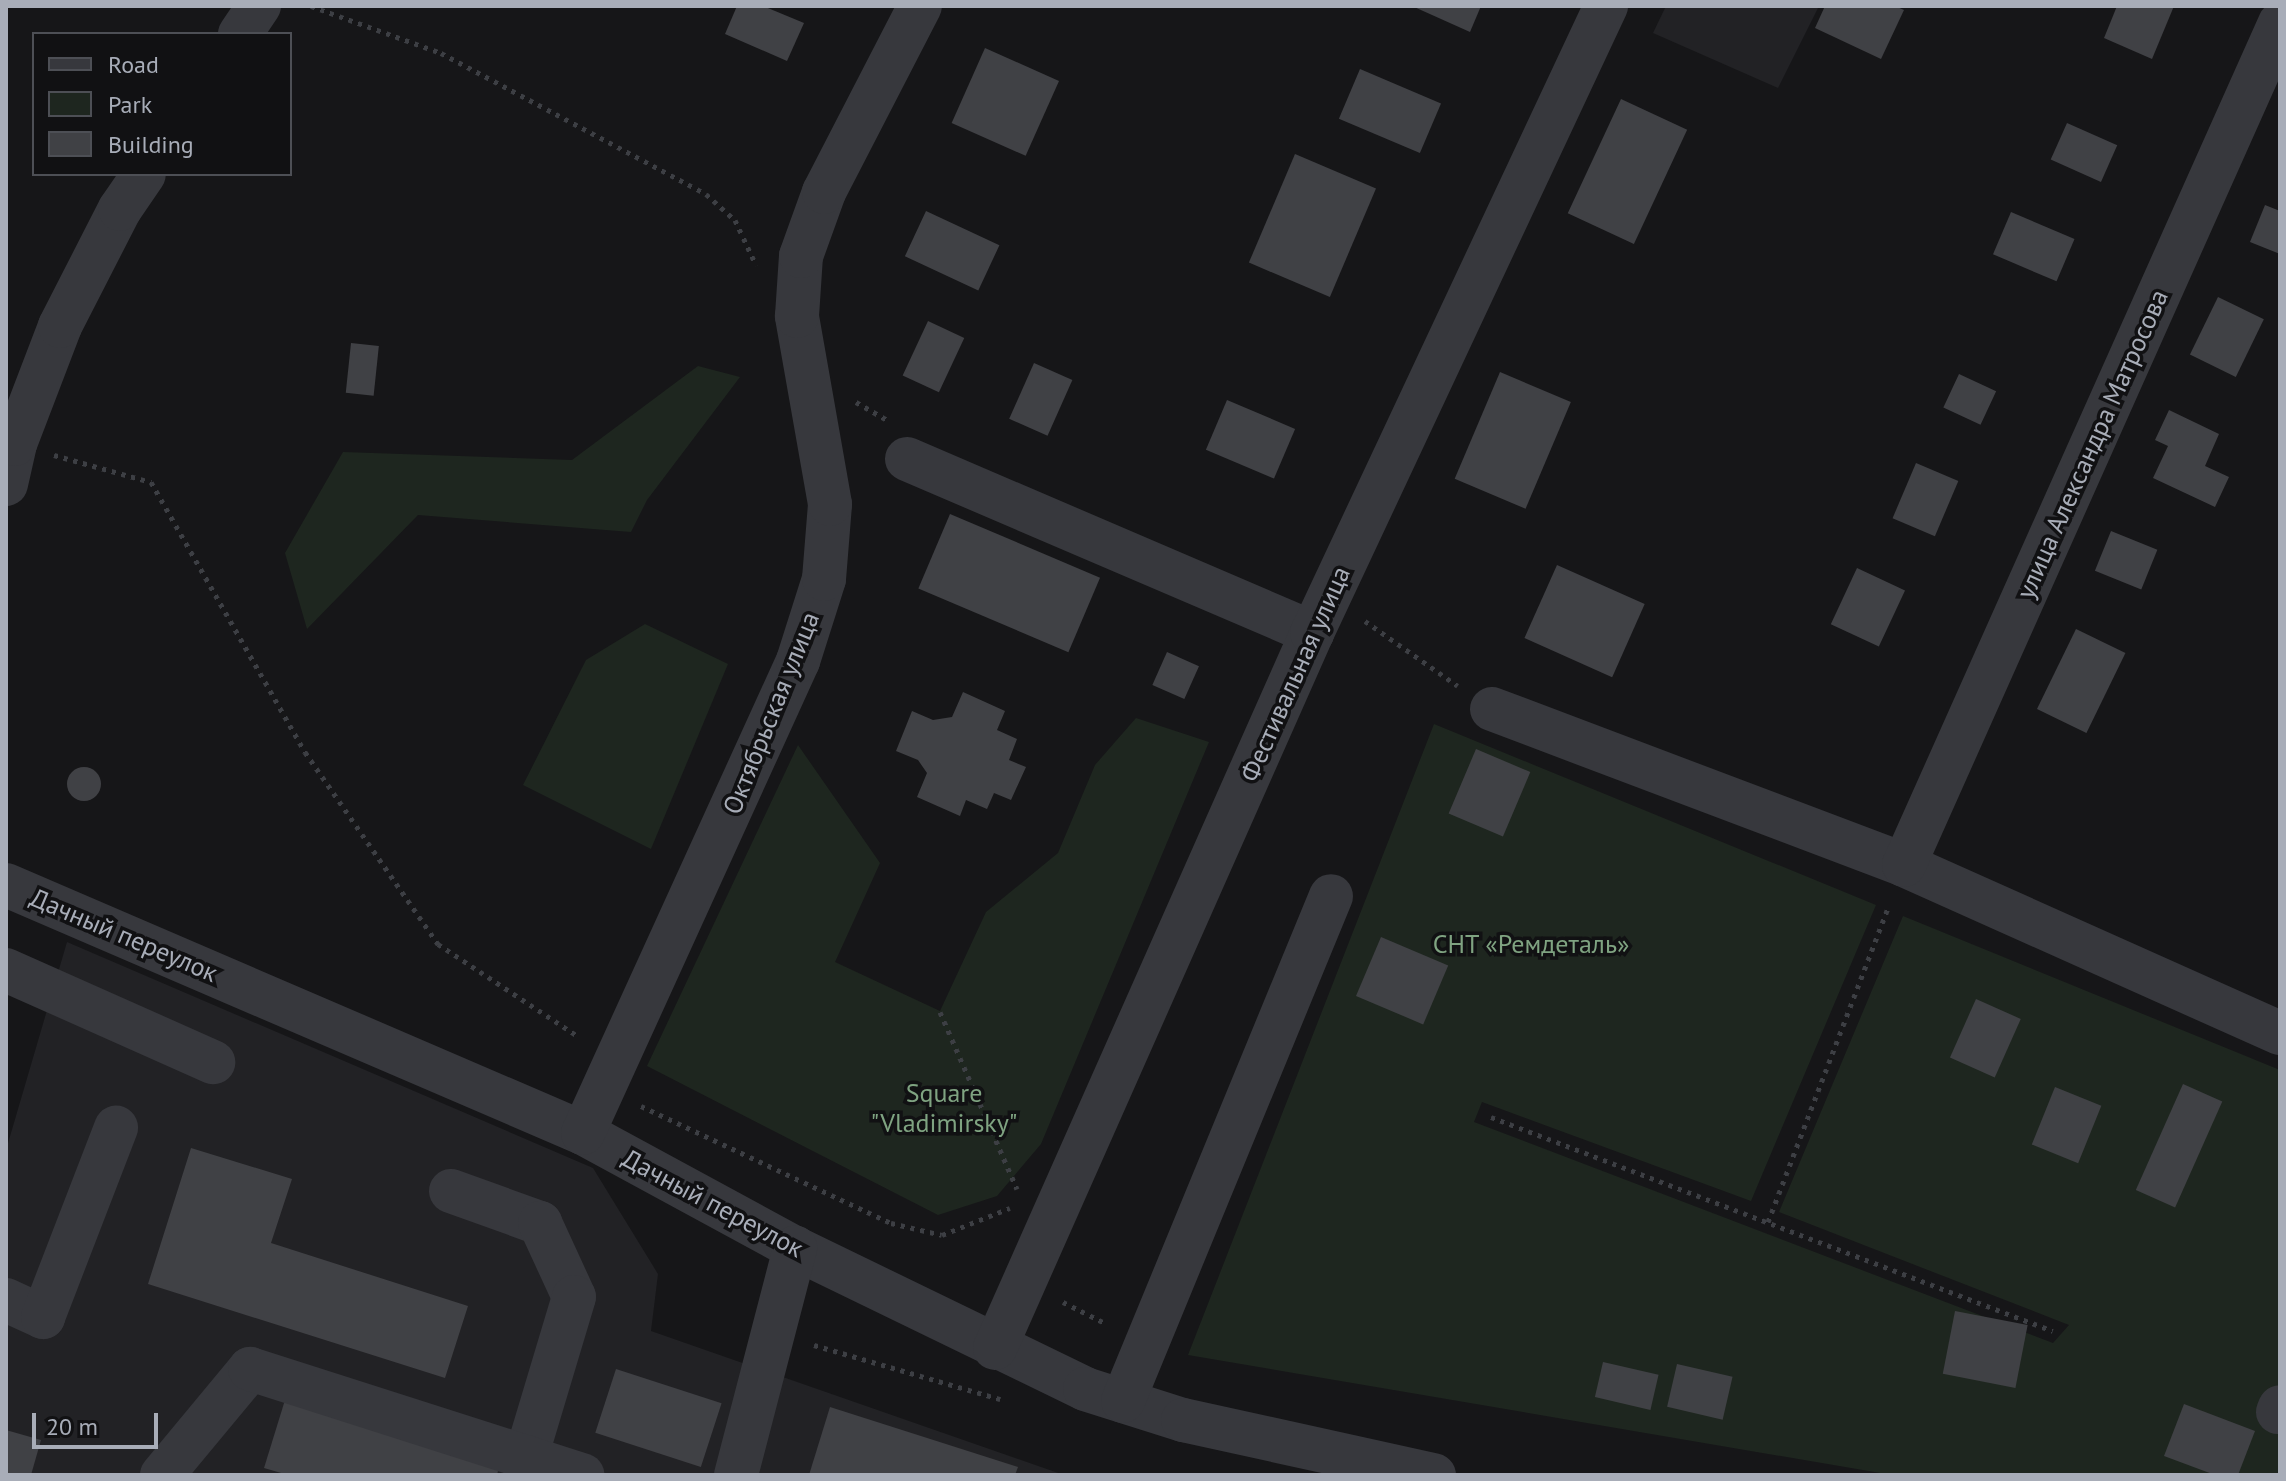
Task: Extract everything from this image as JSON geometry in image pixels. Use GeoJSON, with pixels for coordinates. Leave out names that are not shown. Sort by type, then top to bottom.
{"type":"FeatureCollection","features":[{"type":"Feature","properties":{"kind":"street"},"geometry":{"type":"LineString","coordinates":[[241,32],[259,6]]}},
{"type":"Feature","properties":{"kind":"street","name":"Октябрьская улица"},"geometry":{"type":"LineString","coordinates":[[583,1133],[798,661],[824,579],[830,504],[797,316],[801,256],[824,192],[920,6]]}},
{"type":"Feature","properties":{"kind":"street","name":"Фестивальная улица"},"geometry":{"type":"LineString","coordinates":[[995,1348],[1321,615],[1606,6]]}},
{"type":"Feature","properties":{"kind":"street","name":"улица Александра Матросова"},"geometry":{"type":"LineString","coordinates":[[1904,865],[2280,23]]}},
{"type":"Feature","properties":{"kind":"street"},"geometry":{"type":"LineString","coordinates":[[10,464],[60,326],[120,209],[143,176]]}},
{"type":"Feature","properties":{"kind":"street"},"geometry":{"type":"LineString","coordinates":[[902,442],[1321,615]]}},
{"type":"Feature","properties":{"kind":"street"},"geometry":{"type":"LineString","coordinates":[[1476,698],[1904,865],[2280,1033]]}},
{"type":"Feature","properties":{"kind":"street","name":"Дачный переулок"},"geometry":{"type":"LineString","coordinates":[[6,885],[583,1133],[795,1248],[995,1348],[1123,1401],[1183,1420],[1434,1475]]}},
{"type":"Feature","properties":{"kind":"street"},"geometry":{"type":"LineString","coordinates":[[1123,1401],[1331,896]]}},
{"type":"Feature","properties":{"kind":"street"},"geometry":{"type":"LineString","coordinates":[[6,970],[213,1062]]}},
{"type":"Feature","properties":{"kind":"street"},"geometry":{"type":"LineString","coordinates":[[6,1300],[43,1317],[116,1128]]}},
{"type":"Feature","properties":{"kind":"street"},"geometry":{"type":"LineString","coordinates":[[451,1191],[540,1223],[574,1297],[526,1457]]}},
{"type":"Feature","properties":{"kind":"street"},"geometry":{"type":"LineString","coordinates":[[736,1475],[795,1248]]}},
{"type":"Feature","properties":{"kind":"street"},"geometry":{"type":"LineString","coordinates":[[162,1475],[250,1369],[583,1475]]}},
{"type":"Feature","properties":{"kind":"path"},"geometry":{"type":"LineString","coordinates":[[311,6],[441,53],[706,194],[735,220],[762,276]]}},
{"type":"Feature","properties":{"kind":"path"},"geometry":{"type":"LineString","coordinates":[[803,361],[902,442]]}},
{"type":"Feature","properties":{"kind":"path"},"geometry":{"type":"LineString","coordinates":[[10,464],[151,482],[305,752],[438,944],[610,1076],[891,1223],[942,1235],[1023,1202],[940,1012]]}},
{"type":"Feature","properties":{"kind":"path"},"geometry":{"type":"LineString","coordinates":[[1321,615],[1444,676],[1476,698]]}},
{"type":"Feature","properties":{"kind":"path"},"geometry":{"type":"LineString","coordinates":[[1768,1222],[1904,865]]}},
{"type":"Feature","properties":{"kind":"path"},"geometry":{"type":"LineString","coordinates":[[1491,1117],[2053,1331]]}},
{"type":"Feature","properties":{"kind":"shaded area"},"geometry":{"type":"Polygon","coordinates":[[[1666,6],[1819,6],[1778,88],[1653,33],[1666,6]]]}},
{"type":"Feature","properties":{"kind":"shaded area"},"geometry":{"type":"Polygon","coordinates":[[[67,942],[593,1168],[658,1274],[651,1331],[1064,1475],[6,1475],[6,1150],[67,942]]]}},
{"type":"Feature","properties":{"kind":"green space"},"geometry":{"type":"Polygon","coordinates":[[[698,366],[740,377],[647,500],[631,532],[418,515],[307,629],[285,553],[343,452],[572,460],[698,366]]]}},
{"type":"Feature","properties":{"kind":"green space"},"geometry":{"type":"Polygon","coordinates":[[[645,624],[728,664],[651,849],[523,785],[586,660],[645,624]]]}},
{"type":"Feature","properties":{"kind":"green space","name":"Square \"Vladimirsky\""},"geometry":{"type":"Polygon","coordinates":[[[1136,718],[1209,742],[1041,1144],[997,1196],[938,1215],[647,1066],[798,745],[880,863],[835,962],[940,1011],[986,912],[1058,853],[1095,765],[1136,718]]]}},
{"type":"Feature","properties":{"kind":"green space","name":"СНТ «Ремдеталь»"},"geometry":{"type":"Polygon","coordinates":[[[1434,724],[1876,905],[1751,1201],[1482,1102],[1474,1122],[2053,1343],[2069,1325],[1779,1212],[1903,916],[2280,1070],[2280,1475],[1892,1475],[1188,1355],[1434,724]]]}},
{"type":"Feature","properties":{"kind":"building"},"geometry":{"type":"Polygon","coordinates":[[[737,6],[763,6],[804,23],[787,61],[725,34],[737,6]]]}},
{"type":"Feature","properties":{"kind":"building"},"geometry":{"type":"Polygon","coordinates":[[[1412,6],[1481,6],[1470,32],[1412,6]]]}},
{"type":"Feature","properties":{"kind":"building"},"geometry":{"type":"Polygon","coordinates":[[[1825,6],[1895,6],[1904,10],[1881,59],[1815,28],[1825,6]]]}},
{"type":"Feature","properties":{"kind":"building"},"geometry":{"type":"Polygon","coordinates":[[[2117,6],[2174,6],[2152,59],[2104,38],[2117,6]]]}},
{"type":"Feature","properties":{"kind":"building"},"geometry":{"type":"Polygon","coordinates":[[[985,48],[1059,81],[1026,156],[952,123],[985,48]]]}},
{"type":"Feature","properties":{"kind":"building"},"geometry":{"type":"Polygon","coordinates":[[[1360,69],[1441,103],[1420,153],[1339,119],[1360,69]]]}},
{"type":"Feature","properties":{"kind":"building"},"geometry":{"type":"Polygon","coordinates":[[[1621,99],[1687,130],[1634,244],[1568,213],[1621,99]]]}},
{"type":"Feature","properties":{"kind":"building"},"geometry":{"type":"Polygon","coordinates":[[[2067,123],[2117,145],[2101,182],[2051,160],[2067,123]]]}},
{"type":"Feature","properties":{"kind":"building"},"geometry":{"type":"Polygon","coordinates":[[[1295,154],[1376,188],[1330,297],[1249,263],[1295,154]]]}},
{"type":"Feature","properties":{"kind":"building"},"geometry":{"type":"Polygon","coordinates":[[[2265,205],[2280,211],[2280,254],[2250,242],[2265,205]]]}},
{"type":"Feature","properties":{"kind":"building"},"geometry":{"type":"Polygon","coordinates":[[[926,211],[999,245],[978,291],[905,256],[926,211]]]}},
{"type":"Feature","properties":{"kind":"building"},"geometry":{"type":"Polygon","coordinates":[[[2011,212],[2075,239],[2057,281],[1993,254],[2011,212]]]}},
{"type":"Feature","properties":{"kind":"building"},"geometry":{"type":"Polygon","coordinates":[[[2218,297],[2264,319],[2236,377],[2190,355],[2218,297]]]}},
{"type":"Feature","properties":{"kind":"building"},"geometry":{"type":"Polygon","coordinates":[[[928,321],[964,338],[939,392],[903,375],[928,321]]]}},
{"type":"Feature","properties":{"kind":"building"},"geometry":{"type":"Polygon","coordinates":[[[351,343],[379,346],[374,396],[346,393],[351,343]]]}},
{"type":"Feature","properties":{"kind":"building"},"geometry":{"type":"Polygon","coordinates":[[[1034,363],[1072,380],[1048,436],[1009,419],[1034,363]]]}},
{"type":"Feature","properties":{"kind":"building"},"geometry":{"type":"Polygon","coordinates":[[[1500,372],[1571,402],[1526,509],[1455,479],[1500,372]]]}},
{"type":"Feature","properties":{"kind":"building"},"geometry":{"type":"Polygon","coordinates":[[[1959,374],[1996,391],[1981,425],[1943,408],[1959,374]]]}},
{"type":"Feature","properties":{"kind":"building"},"geometry":{"type":"Polygon","coordinates":[[[1227,400],[1295,429],[1274,479],[1206,450],[1227,400]]]}},
{"type":"Feature","properties":{"kind":"building"},"geometry":{"type":"Polygon","coordinates":[[[2169,410],[2219,434],[2205,466],[2229,477],[2215,507],[2153,478],[2168,446],[2155,440],[2169,410]]]}},
{"type":"Feature","properties":{"kind":"building"},"geometry":{"type":"Polygon","coordinates":[[[1916,463],[1958,481],[1935,536],[1893,518],[1916,463]]]}},
{"type":"Feature","properties":{"kind":"building"},"geometry":{"type":"Polygon","coordinates":[[[950,514],[1100,578],[1068,652],[918,589],[950,514]]]}},
{"type":"Feature","properties":{"kind":"building"},"geometry":{"type":"Polygon","coordinates":[[[2111,531],[2157,550],[2141,590],[2095,571],[2111,531]]]}},
{"type":"Feature","properties":{"kind":"building"},"geometry":{"type":"Polygon","coordinates":[[[1557,565],[1645,604],[1612,677],[1524,638],[1557,565]]]}},
{"type":"Feature","properties":{"kind":"building"},"geometry":{"type":"Polygon","coordinates":[[[1857,568],[1905,590],[1879,647],[1831,624],[1857,568]]]}},
{"type":"Feature","properties":{"kind":"building"},"geometry":{"type":"Polygon","coordinates":[[[2076,629],[2125,653],[2086,733],[2037,709],[2076,629]]]}},
{"type":"Feature","properties":{"kind":"building"},"geometry":{"type":"Polygon","coordinates":[[[1167,652],[1199,666],[1184,699],[1152,685],[1167,652]]]}},
{"type":"Feature","properties":{"kind":"building"},"geometry":{"type":"Polygon","coordinates":[[[963,692],[1005,711],[997,730],[1017,739],[1009,760],[1026,767],[1011,800],[994,793],[987,809],[966,800],[960,816],[917,797],[927,773],[918,760],[896,751],[912,711],[933,720],[952,717],[963,692]]]}},
{"type":"Feature","properties":{"kind":"building"},"geometry":{"type":"Polygon","coordinates":[[[1476,749],[1530,772],[1503,836],[1449,813],[1476,749]]]}},
{"type":"Feature","properties":{"kind":"building"},"geometry":{"type":"Polygon","coordinates":[[[84,767],[96,772],[101,784],[96,796],[84,801],[72,796],[67,784],[72,772],[84,767]]]}},
{"type":"Feature","properties":{"kind":"building"},"geometry":{"type":"Polygon","coordinates":[[[1381,937],[1448,966],[1423,1024],[1356,996],[1381,937]]]}},
{"type":"Feature","properties":{"kind":"building"},"geometry":{"type":"Polygon","coordinates":[[[1976,999],[2021,1019],[1995,1077],[1950,1057],[1976,999]]]}},
{"type":"Feature","properties":{"kind":"building"},"geometry":{"type":"Polygon","coordinates":[[[2183,1084],[2222,1101],[2175,1207],[2136,1190],[2183,1084]]]}},
{"type":"Feature","properties":{"kind":"building"},"geometry":{"type":"Polygon","coordinates":[[[2055,1087],[2101,1106],[2078,1163],[2032,1144],[2055,1087]]]}},
{"type":"Feature","properties":{"kind":"building"},"geometry":{"type":"Polygon","coordinates":[[[191,1148],[292,1179],[271,1243],[468,1306],[445,1378],[148,1284],[191,1148]]]}},
{"type":"Feature","properties":{"kind":"building"},"geometry":{"type":"Polygon","coordinates":[[[1955,1311],[2028,1325],[2015,1388],[1943,1374],[1955,1311]]]}},
{"type":"Feature","properties":{"kind":"building"},"geometry":{"type":"Polygon","coordinates":[[[1603,1362],[1659,1375],[1650,1410],[1595,1397],[1603,1362]]]}},
{"type":"Feature","properties":{"kind":"building"},"geometry":{"type":"Polygon","coordinates":[[[1677,1364],[1733,1377],[1723,1420],[1667,1407],[1677,1364]]]}},
{"type":"Feature","properties":{"kind":"building"},"geometry":{"type":"Polygon","coordinates":[[[616,1369],[722,1403],[701,1467],[595,1433],[616,1369]]]}},
{"type":"Feature","properties":{"kind":"building"},"geometry":{"type":"Polygon","coordinates":[[[285,1400],[499,1467],[497,1475],[288,1475],[264,1468],[285,1400]]]}},
{"type":"Feature","properties":{"kind":"building"},"geometry":{"type":"Polygon","coordinates":[[[2184,1404],[2255,1431],[2238,1475],[2215,1475],[2164,1456],[2184,1404]]]}},
{"type":"Feature","properties":{"kind":"building"},"geometry":{"type":"Polygon","coordinates":[[[830,1407],[1018,1467],[1015,1475],[809,1475],[830,1407]]]}},
{"type":"Feature","properties":{"kind":"building"},"geometry":{"type":"Polygon","coordinates":[[[6,1430],[41,1440],[31,1475],[6,1475],[6,1430]]]}}]}
